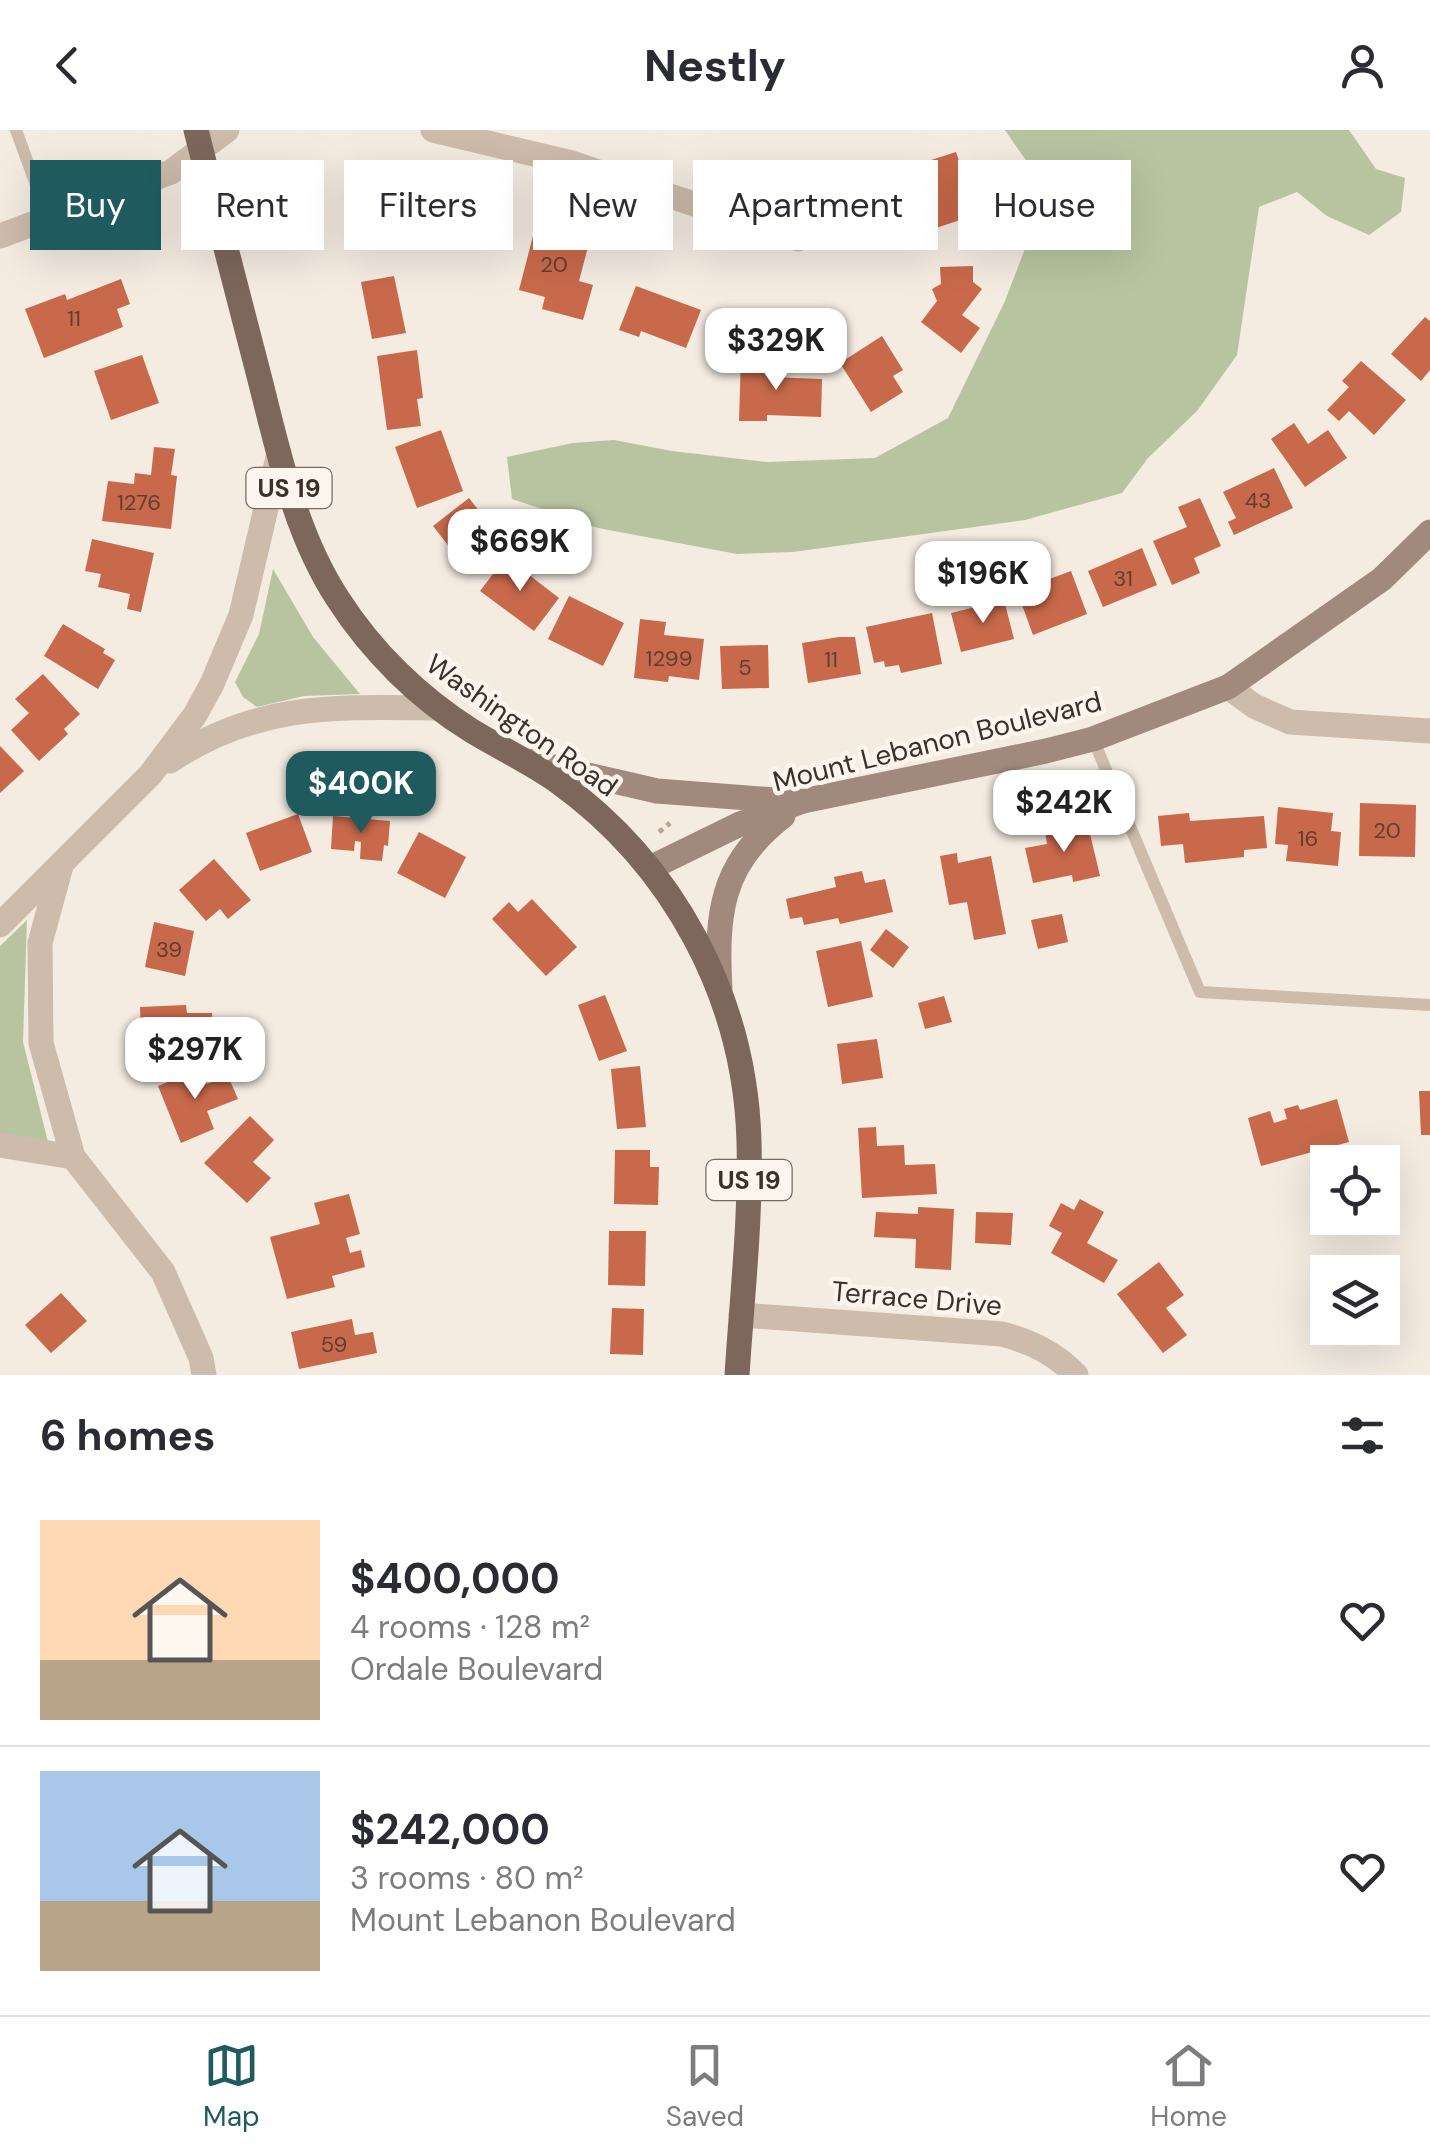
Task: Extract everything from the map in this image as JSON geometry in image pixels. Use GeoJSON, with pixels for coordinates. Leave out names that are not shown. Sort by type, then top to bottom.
{"type":"FeatureCollection","features":[{"type":"Feature","properties":{"kind":"main road","name":"Washington Road"},"geometry":{"type":"LineString","coordinates":[[198,140],[278,453],[306,538],[338,600],[384,658],[439,708],[584,801],[650,868],[688,922],[720,989],[741,1064],[749,1139],[737,1375]]}},
{"type":"Feature","properties":{"kind":"street"},"geometry":{"type":"LineString","coordinates":[[161,176],[171,172],[198,140],[227,130]]}},
{"type":"Feature","properties":{"kind":"street"},"geometry":{"type":"LineString","coordinates":[[433,130],[572,163],[693,204]]}},
{"type":"Feature","properties":{"kind":"street"},"geometry":{"type":"LineString","coordinates":[[0,236],[30,225]]}},
{"type":"Feature","properties":{"kind":"street"},"geometry":{"type":"LineString","coordinates":[[0,925],[150,775],[195,715],[228,650],[252,578],[278,453]]}},
{"type":"Feature","properties":{"kind":"street","name":"Mount Lebanon Boulevard"},"geometry":{"type":"LineString","coordinates":[[650,868],[740,824],[804,801],[999,762],[1093,738],[1228,687],[1382,578],[1430,532]]}},
{"type":"Feature","properties":{"kind":"street"},"geometry":{"type":"LineString","coordinates":[[1228,687],[1254,706],[1290,722],[1430,732]]}},
{"type":"Feature","properties":{"kind":"street"},"geometry":{"type":"LineString","coordinates":[[150,775],[214,735],[270,715],[333,706],[439,708]]}},
{"type":"Feature","properties":{"kind":"street"},"geometry":{"type":"LineString","coordinates":[[524,760],[657,791],[804,801]]}},
{"type":"Feature","properties":{"kind":"street"},"geometry":{"type":"LineString","coordinates":[[720,989],[720,917],[733,872],[745,850],[763,832],[804,801]]}},
{"type":"Feature","properties":{"kind":"street"},"geometry":{"type":"LineString","coordinates":[[62,864],[40,943],[41,1043],[73,1157],[163,1272],[201,1358],[204,1375]]}},
{"type":"Feature","properties":{"kind":"street"},"geometry":{"type":"LineString","coordinates":[[0,1145],[73,1157]]}},
{"type":"Feature","properties":{"kind":"street","name":"Terrace Drive"},"geometry":{"type":"LineString","coordinates":[[740,1315],[1002,1334],[1039,1347],[1076,1375]]}},
{"type":"Feature","properties":{"kind":"lane"},"geometry":{"type":"LineString","coordinates":[[16,130],[30,168]]}},
{"type":"Feature","properties":{"kind":"lane"},"geometry":{"type":"LineString","coordinates":[[1093,738],[1200,992],[1430,1005]]}},
{"type":"Feature","properties":{"kind":"path"},"geometry":{"type":"LineString","coordinates":[[659,832],[670,823]]}},
{"type":"Feature","properties":{"kind":"green space"},"geometry":{"type":"Polygon","coordinates":[[[1005,130],[1349,130],[1376,169],[1405,178],[1401,212],[1369,235],[1327,216],[1297,192],[1259,207],[1237,355],[1197,411],[1148,458],[1122,493],[1025,520],[793,552],[737,554],[598,528],[512,499],[507,457],[573,443],[614,440],[767,462],[875,458],[948,418],[1005,301],[1024,250],[1131,250],[1131,160],[1026,160],[1005,130]]]}},
{"type":"Feature","properties":{"kind":"green space"},"geometry":{"type":"Polygon","coordinates":[[[273,569],[313,637],[360,694],[304,696],[257,707],[243,697],[235,682],[259,634],[273,569]]]}},
{"type":"Feature","properties":{"kind":"green space"},"geometry":{"type":"Polygon","coordinates":[[[27,920],[23,1042],[49,1146],[0,1135],[0,946],[27,920]]]}},
{"type":"Feature","properties":{"kind":"building"},"geometry":{"type":"Polygon","coordinates":[[[956,152],[959,160],[958,221],[938,227],[938,160],[931,160],[956,152]]]}},
{"type":"Feature","properties":{"kind":"building"},"geometry":{"type":"Polygon","coordinates":[[[533,236],[533,250],[587,250],[579,281],[593,285],[583,320],[542,309],[545,297],[519,290],[533,236]]]}},
{"type":"Feature","properties":{"kind":"building"},"geometry":{"type":"Polygon","coordinates":[[[973,266],[973,282],[982,289],[962,315],[980,328],[961,353],[921,322],[937,301],[932,289],[941,284],[940,267],[973,266]]]}},
{"type":"Feature","properties":{"kind":"building"},"geometry":{"type":"Polygon","coordinates":[[[394,276],[406,333],[372,339],[361,282],[394,276]]]}},
{"type":"Feature","properties":{"kind":"building"},"geometry":{"type":"Polygon","coordinates":[[[121,279],[130,304],[117,309],[123,327],[44,358],[25,309],[65,294],[67,300],[121,279]]]}},
{"type":"Feature","properties":{"kind":"building"},"geometry":{"type":"Polygon","coordinates":[[[636,286],[701,310],[686,348],[641,331],[639,337],[619,330],[636,286]]]}},
{"type":"Feature","properties":{"kind":"building"},"geometry":{"type":"Polygon","coordinates":[[[1425,317],[1430,321],[1430,370],[1421,381],[1391,354],[1425,317]]]}},
{"type":"Feature","properties":{"kind":"building"},"geometry":{"type":"Polygon","coordinates":[[[882,336],[903,370],[893,376],[903,392],[871,412],[840,363],[882,336]]]}},
{"type":"Feature","properties":{"kind":"building"},"geometry":{"type":"Polygon","coordinates":[[[417,350],[423,398],[417,399],[421,426],[387,430],[377,356],[417,350]]]}},
{"type":"Feature","properties":{"kind":"building"},"geometry":{"type":"Polygon","coordinates":[[[142,355],[159,403],[111,420],[94,371],[142,355]]]}},
{"type":"Feature","properties":{"kind":"building"},"geometry":{"type":"Polygon","coordinates":[[[741,357],[770,357],[770,377],[822,379],[821,417],[767,415],[767,421],[739,421],[741,357]]]}},
{"type":"Feature","properties":{"kind":"building"},"geometry":{"type":"Polygon","coordinates":[[[1361,361],[1406,400],[1374,435],[1349,411],[1339,421],[1327,410],[1349,387],[1342,381],[1361,361]]]}},
{"type":"Feature","properties":{"kind":"building"},"geometry":{"type":"Polygon","coordinates":[[[1294,423],[1308,444],[1328,430],[1347,458],[1305,487],[1271,439],[1294,423]]]}},
{"type":"Feature","properties":{"kind":"building"},"geometry":{"type":"Polygon","coordinates":[[[441,430],[463,491],[417,508],[395,447],[441,430]]]}},
{"type":"Feature","properties":{"kind":"building"},"geometry":{"type":"Polygon","coordinates":[[[154,447],[175,449],[171,475],[177,476],[171,529],[102,521],[108,481],[134,484],[135,473],[151,475],[154,447]]]}},
{"type":"Feature","properties":{"kind":"building"},"geometry":{"type":"Polygon","coordinates":[[[1274,468],[1293,508],[1234,535],[1228,522],[1236,518],[1223,492],[1274,468]]]}},
{"type":"Feature","properties":{"kind":"building"},"geometry":{"type":"Polygon","coordinates":[[[469,498],[501,539],[465,567],[433,526],[469,498]]]}},
{"type":"Feature","properties":{"kind":"building"},"geometry":{"type":"Polygon","coordinates":[[[1200,498],[1221,546],[1194,558],[1200,573],[1172,585],[1153,541],[1187,527],[1178,507],[1200,498]]]}},
{"type":"Feature","properties":{"kind":"building"},"geometry":{"type":"Polygon","coordinates":[[[92,539],[154,553],[141,612],[127,609],[130,594],[98,587],[101,574],[85,571],[92,539]]]}},
{"type":"Feature","properties":{"kind":"building"},"geometry":{"type":"Polygon","coordinates":[[[1142,548],[1157,585],[1103,607],[1088,571],[1142,548]]]}},
{"type":"Feature","properties":{"kind":"building"},"geometry":{"type":"Polygon","coordinates":[[[506,557],[559,598],[534,631],[480,591],[506,557]]]}},
{"type":"Feature","properties":{"kind":"building"},"geometry":{"type":"Polygon","coordinates":[[[1071,571],[1087,614],[1033,635],[1017,591],[1071,571]]]}},
{"type":"Feature","properties":{"kind":"building"},"geometry":{"type":"Polygon","coordinates":[[[569,596],[624,623],[603,666],[548,639],[569,596]]]}},
{"type":"Feature","properties":{"kind":"building"},"geometry":{"type":"Polygon","coordinates":[[[1004,600],[1014,639],[961,652],[951,613],[1004,600]]]}},
{"type":"Feature","properties":{"kind":"building"},"geometry":{"type":"Polygon","coordinates":[[[932,613],[942,664],[901,673],[899,665],[885,667],[884,661],[874,663],[866,627],[932,613]]]}},
{"type":"Feature","properties":{"kind":"building"},"geometry":{"type":"Polygon","coordinates":[[[640,619],[666,622],[664,635],[704,639],[699,680],[669,676],[668,682],[634,678],[640,619]]]}},
{"type":"Feature","properties":{"kind":"building"},"geometry":{"type":"Polygon","coordinates":[[[63,624],[105,649],[103,653],[115,660],[98,689],[44,656],[63,624]]]}},
{"type":"Feature","properties":{"kind":"building"},"geometry":{"type":"Polygon","coordinates":[[[855,637],[861,674],[808,683],[802,643],[855,637]]]}},
{"type":"Feature","properties":{"kind":"building"},"geometry":{"type":"Polygon","coordinates":[[[768,645],[769,688],[722,689],[720,646],[768,645]]]}},
{"type":"Feature","properties":{"kind":"building"},"geometry":{"type":"Polygon","coordinates":[[[43,674],[80,714],[64,729],[68,734],[39,761],[11,730],[29,713],[15,699],[43,674]]]}},
{"type":"Feature","properties":{"kind":"building"},"geometry":{"type":"Polygon","coordinates":[[[0,746],[24,771],[0,793],[0,746]]]}},
{"type":"Feature","properties":{"kind":"building"},"geometry":{"type":"Polygon","coordinates":[[[1360,803],[1416,805],[1415,857],[1359,856],[1360,803]]]}},
{"type":"Feature","properties":{"kind":"building"},"geometry":{"type":"Polygon","coordinates":[[[1278,807],[1333,813],[1331,831],[1341,832],[1338,866],[1286,861],[1288,845],[1275,844],[1278,807]]]}},
{"type":"Feature","properties":{"kind":"building"},"geometry":{"type":"Polygon","coordinates":[[[1189,813],[1190,821],[1264,816],[1267,848],[1244,850],[1244,857],[1185,863],[1183,844],[1161,846],[1158,816],[1189,813]]]}},
{"type":"Feature","properties":{"kind":"building"},"geometry":{"type":"Polygon","coordinates":[[[298,814],[312,852],[260,871],[246,833],[298,814]]]}},
{"type":"Feature","properties":{"kind":"building"},"geometry":{"type":"Polygon","coordinates":[[[333,816],[390,821],[382,861],[360,859],[361,842],[355,841],[354,851],[331,849],[333,816]]]}},
{"type":"Feature","properties":{"kind":"building"},"geometry":{"type":"Polygon","coordinates":[[[1087,821],[1100,876],[1073,882],[1072,875],[1033,883],[1025,848],[1047,844],[1045,830],[1087,821]]]}},
{"type":"Feature","properties":{"kind":"building"},"geometry":{"type":"Polygon","coordinates":[[[419,832],[466,857],[445,898],[397,873],[419,832]]]}},
{"type":"Feature","properties":{"kind":"building"},"geometry":{"type":"Polygon","coordinates":[[[957,853],[958,863],[991,856],[1006,934],[974,940],[967,902],[949,905],[940,856],[957,853]]]}},
{"type":"Feature","properties":{"kind":"building"},"geometry":{"type":"Polygon","coordinates":[[[214,859],[251,900],[228,919],[220,909],[206,921],[179,890],[214,859]]]}},
{"type":"Feature","properties":{"kind":"building"},"geometry":{"type":"Polygon","coordinates":[[[862,871],[865,883],[885,879],[893,912],[840,924],[838,918],[804,925],[802,917],[790,919],[786,899],[836,887],[834,877],[862,871]]]}},
{"type":"Feature","properties":{"kind":"building"},"geometry":{"type":"Polygon","coordinates":[[[532,899],[577,947],[546,976],[492,919],[509,902],[518,912],[532,899]]]}},
{"type":"Feature","properties":{"kind":"building"},"geometry":{"type":"Polygon","coordinates":[[[1062,914],[1068,942],[1038,949],[1031,920],[1062,914]]]}},
{"type":"Feature","properties":{"kind":"building"},"geometry":{"type":"Polygon","coordinates":[[[154,922],[194,931],[185,976],[145,967],[154,922]]]}},
{"type":"Feature","properties":{"kind":"building"},"geometry":{"type":"Polygon","coordinates":[[[886,929],[909,947],[893,968],[870,950],[886,929]]]}},
{"type":"Feature","properties":{"kind":"building"},"geometry":{"type":"Polygon","coordinates":[[[861,941],[873,997],[828,1007],[816,951],[861,941]]]}},
{"type":"Feature","properties":{"kind":"building"},"geometry":{"type":"Polygon","coordinates":[[[605,995],[627,1051],[599,1061],[578,1005],[605,995]]]}},
{"type":"Feature","properties":{"kind":"building"},"geometry":{"type":"Polygon","coordinates":[[[944,996],[952,1022],[925,1029],[918,1003],[944,996]]]}},
{"type":"Feature","properties":{"kind":"building"},"geometry":{"type":"Polygon","coordinates":[[[186,1005],[187,1013],[212,1013],[214,1052],[174,1053],[174,1069],[142,1070],[140,1007],[186,1005]]]}},
{"type":"Feature","properties":{"kind":"building"},"geometry":{"type":"Polygon","coordinates":[[[877,1039],[883,1078],[842,1084],[837,1044],[877,1039]]]}},
{"type":"Feature","properties":{"kind":"building"},"geometry":{"type":"Polygon","coordinates":[[[640,1066],[646,1127],[617,1129],[611,1069],[640,1066]]]}},
{"type":"Feature","properties":{"kind":"building"},"geometry":{"type":"Polygon","coordinates":[[[201,1069],[207,1084],[228,1076],[238,1099],[207,1111],[214,1129],[181,1143],[158,1086],[201,1069]]]}},
{"type":"Feature","properties":{"kind":"building"},"geometry":{"type":"Polygon","coordinates":[[[1419,1091],[1430,1091],[1430,1135],[1421,1135],[1419,1091]]]}},
{"type":"Feature","properties":{"kind":"building"},"geometry":{"type":"Polygon","coordinates":[[[1337,1099],[1349,1142],[1310,1145],[1310,1153],[1261,1166],[1248,1118],[1270,1111],[1274,1123],[1287,1119],[1284,1109],[1298,1105],[1300,1110],[1337,1099]]]}},
{"type":"Feature","properties":{"kind":"building"},"geometry":{"type":"Polygon","coordinates":[[[250,1116],[274,1140],[253,1162],[271,1178],[247,1203],[204,1163],[250,1116]]]}},
{"type":"Feature","properties":{"kind":"building"},"geometry":{"type":"Polygon","coordinates":[[[876,1127],[877,1146],[904,1145],[905,1165],[935,1164],[937,1194],[862,1198],[858,1128],[876,1127]]]}},
{"type":"Feature","properties":{"kind":"building"},"geometry":{"type":"Polygon","coordinates":[[[615,1150],[650,1150],[650,1167],[659,1167],[658,1205],[614,1204],[615,1150]]]}},
{"type":"Feature","properties":{"kind":"building"},"geometry":{"type":"Polygon","coordinates":[[[349,1194],[360,1234],[346,1238],[350,1253],[361,1250],[365,1267],[332,1276],[335,1287],[287,1299],[270,1237],[320,1224],[314,1203],[349,1194]]]}},
{"type":"Feature","properties":{"kind":"building"},"geometry":{"type":"Polygon","coordinates":[[[1080,1199],[1104,1212],[1087,1243],[1118,1260],[1104,1283],[1051,1253],[1062,1233],[1049,1226],[1061,1203],[1074,1210],[1080,1199]]]}},
{"type":"Feature","properties":{"kind":"building"},"geometry":{"type":"Polygon","coordinates":[[[918,1207],[954,1209],[951,1270],[915,1268],[916,1239],[874,1237],[876,1212],[918,1214],[918,1207]]]}},
{"type":"Feature","properties":{"kind":"building"},"geometry":{"type":"Polygon","coordinates":[[[976,1212],[1013,1213],[1011,1245],[975,1243],[976,1212]]]}},
{"type":"Feature","properties":{"kind":"building"},"geometry":{"type":"Polygon","coordinates":[[[609,1231],[646,1231],[645,1286],[608,1285],[609,1231]]]}},
{"type":"Feature","properties":{"kind":"building"},"geometry":{"type":"Polygon","coordinates":[[[1159,1262],[1184,1295],[1166,1308],[1187,1335],[1163,1353],[1117,1294],[1159,1262]]]}},
{"type":"Feature","properties":{"kind":"building"},"geometry":{"type":"Polygon","coordinates":[[[61,1293],[87,1321],[51,1353],[25,1325],[61,1293]]]}},
{"type":"Feature","properties":{"kind":"building"},"geometry":{"type":"Polygon","coordinates":[[[612,1308],[644,1309],[643,1355],[610,1354],[612,1308]]]}},
{"type":"Feature","properties":{"kind":"building"},"geometry":{"type":"Polygon","coordinates":[[[352,1319],[355,1335],[373,1332],[377,1353],[299,1369],[291,1332],[352,1319]]]}}]}
